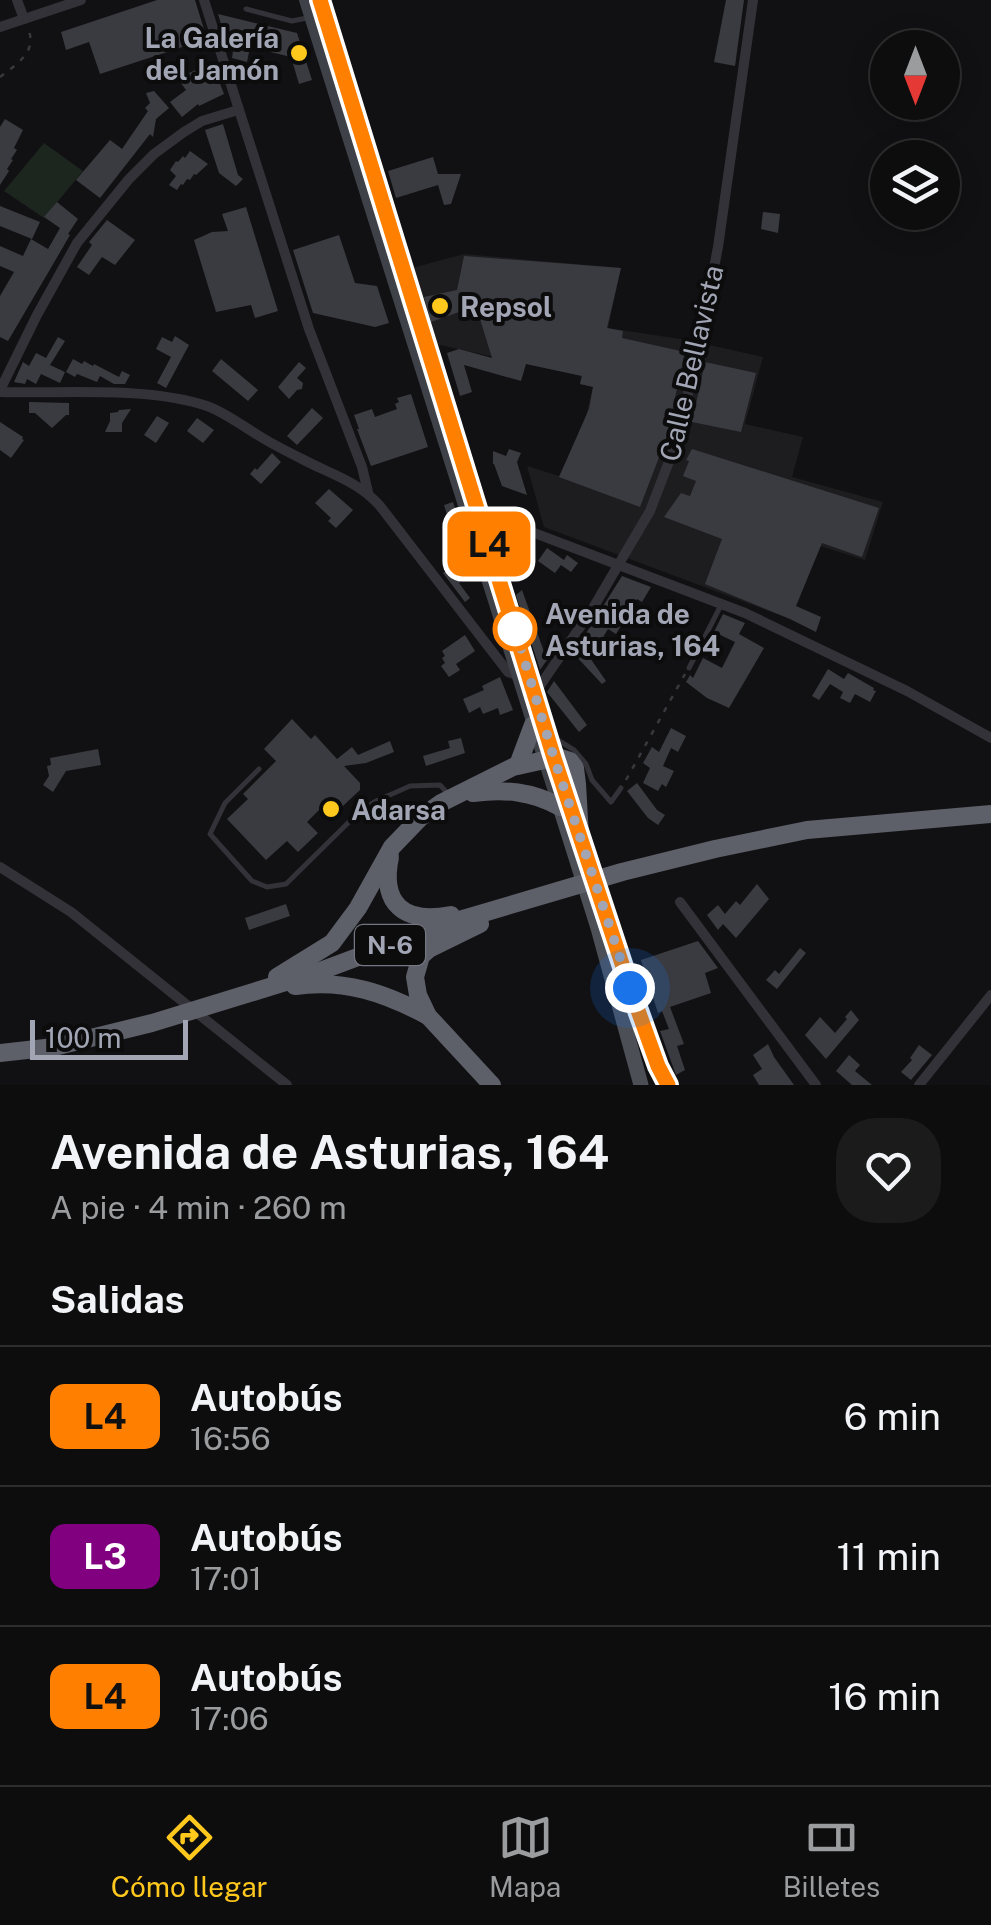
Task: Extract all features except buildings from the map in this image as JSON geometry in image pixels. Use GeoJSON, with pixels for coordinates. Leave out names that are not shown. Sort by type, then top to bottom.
{"type":"FeatureCollection","features":[{"type":"Feature","properties":{"kind":"highway"},"geometry":{"type":"LineString","coordinates":[[518,766],[541,730]]}},
{"type":"Feature","properties":{"kind":"highway"},"geometry":{"type":"LineString","coordinates":[[226,1000],[268,983],[332,943],[358,908],[392,846],[420,818],[518,766],[566,758],[575,768],[580,836]]}},
{"type":"Feature","properties":{"kind":"highway"},"geometry":{"type":"LineString","coordinates":[[538,796],[532,771],[546,759]]}},
{"type":"Feature","properties":{"kind":"highway"},"geometry":{"type":"LineString","coordinates":[[457,796],[504,790],[538,796],[560,808]]}},
{"type":"Feature","properties":{"kind":"highway","name":"N-6"},"geometry":{"type":"LineString","coordinates":[[0,1053],[54,1046],[152,1023],[315,973],[446,924],[715,849],[807,830],[991,814]]}},
{"type":"Feature","properties":{"kind":"highway"},"geometry":{"type":"LineString","coordinates":[[392,846],[387,873],[389,895],[415,918],[434,918],[554,892]]}},
{"type":"Feature","properties":{"kind":"highway"},"geometry":{"type":"LineString","coordinates":[[428,1016],[418,994],[416,977],[421,956],[443,941],[554,892]]}},
{"type":"Feature","properties":{"kind":"highway"},"geometry":{"type":"LineString","coordinates":[[226,1000],[300,985],[340,984],[372,990],[428,1016],[492,1085]]}},
{"type":"Feature","properties":{"kind":"main road"},"geometry":{"type":"LineString","coordinates":[[306,0],[519,676],[541,730]]}},
{"type":"Feature","properties":{"kind":"main road"},"geometry":{"type":"LineString","coordinates":[[320,0],[535,693],[546,759],[641,1085]]}},
{"type":"Feature","properties":{"kind":"main road"},"geometry":{"type":"LineString","coordinates":[[580,836],[630,988],[668,1085]]}},
{"type":"Feature","properties":{"kind":"street"},"geometry":{"type":"LineString","coordinates":[[18,0],[24,19]]}},
{"type":"Feature","properties":{"kind":"street"},"geometry":{"type":"LineString","coordinates":[[0,27],[80,0]]}},
{"type":"Feature","properties":{"kind":"street"},"geometry":{"type":"LineString","coordinates":[[204,0],[309,329],[362,466],[368,492]]}},
{"type":"Feature","properties":{"kind":"street","name":"Calle Bellavista"},"geometry":{"type":"LineString","coordinates":[[535,693],[620,564],[650,510],[678,438],[718,247],[753,0]]}},
{"type":"Feature","properties":{"kind":"street"},"geometry":{"type":"LineString","coordinates":[[238,110],[202,121],[184,132],[154,154],[130,179],[76,243],[0,391],[107,392],[210,407],[264,440],[350,480],[368,492],[508,672],[519,676]]}},
{"type":"Feature","properties":{"kind":"street"},"geometry":{"type":"LineString","coordinates":[[479,512],[744,612],[907,691],[991,738]]}},
{"type":"Feature","properties":{"kind":"street"},"geometry":{"type":"LineString","coordinates":[[0,867],[71,912],[287,1085]]}},
{"type":"Feature","properties":{"kind":"street"},"geometry":{"type":"LineString","coordinates":[[680,902],[816,1085]]}},
{"type":"Feature","properties":{"kind":"street"},"geometry":{"type":"LineString","coordinates":[[918,1085],[991,995]]}},
{"type":"Feature","properties":{"kind":"lane"},"geometry":{"type":"LineString","coordinates":[[246,9],[292,21],[311,17]]}},
{"type":"Feature","properties":{"kind":"lane"},"geometry":{"type":"LineString","coordinates":[[689,668],[722,604]]}},
{"type":"Feature","properties":{"kind":"lane"},"geometry":{"type":"LineString","coordinates":[[541,730],[574,750],[611,802],[621,788]]}},
{"type":"Feature","properties":{"kind":"lane"},"geometry":{"type":"LineString","coordinates":[[259,769],[224,802],[210,834],[252,881],[267,887],[286,884],[353,818],[388,795],[410,786],[440,784],[457,796]]}},
{"type":"Feature","properties":{"kind":"path"},"geometry":{"type":"LineString","coordinates":[[0,77],[31,49],[33,38],[24,19]]}},
{"type":"Feature","properties":{"kind":"path"},"geometry":{"type":"LineString","coordinates":[[621,788],[689,668]]}},
{"type":"Feature","properties":{"kind":"shaded area"},"geometry":{"type":"Polygon","coordinates":[[[44,143],[83,171],[44,218],[4,191],[44,143]]]}},
{"type":"Feature","properties":{"kind":"shaded area"},"geometry":{"type":"Polygon","coordinates":[[[464,254],[621,268],[608,328],[763,357],[745,424],[803,437],[792,477],[883,502],[865,560],[820,546],[790,619],[544,527],[527,466],[559,476],[584,424],[593,387],[580,384],[581,376],[431,343],[408,269],[464,254]]]}},
{"type":"Feature","properties":{"kind":"bus line","name":"L4"},"geometry":{"type":"LineString","coordinates":[[320,0],[554,758],[630,988],[668,1085]]}},
{"type":"Feature","properties":{"kind":"place","name":"La Galería del Jamón"},"geometry":{"type":"Point","coordinates":[299,53]}},
{"type":"Feature","properties":{"kind":"place","name":"Repsol"},"geometry":{"type":"Point","coordinates":[440,306]}},
{"type":"Feature","properties":{"kind":"place","name":"Avenida de Asturias, 164"},"geometry":{"type":"Point","coordinates":[515,629]}},
{"type":"Feature","properties":{"kind":"place","name":"Adarsa"},"geometry":{"type":"Point","coordinates":[331,809]}},
{"type":"Feature","properties":{"kind":"route"},"geometry":{"type":"LineString","coordinates":[[515,629],[510,613],[630,988]]}}]}
